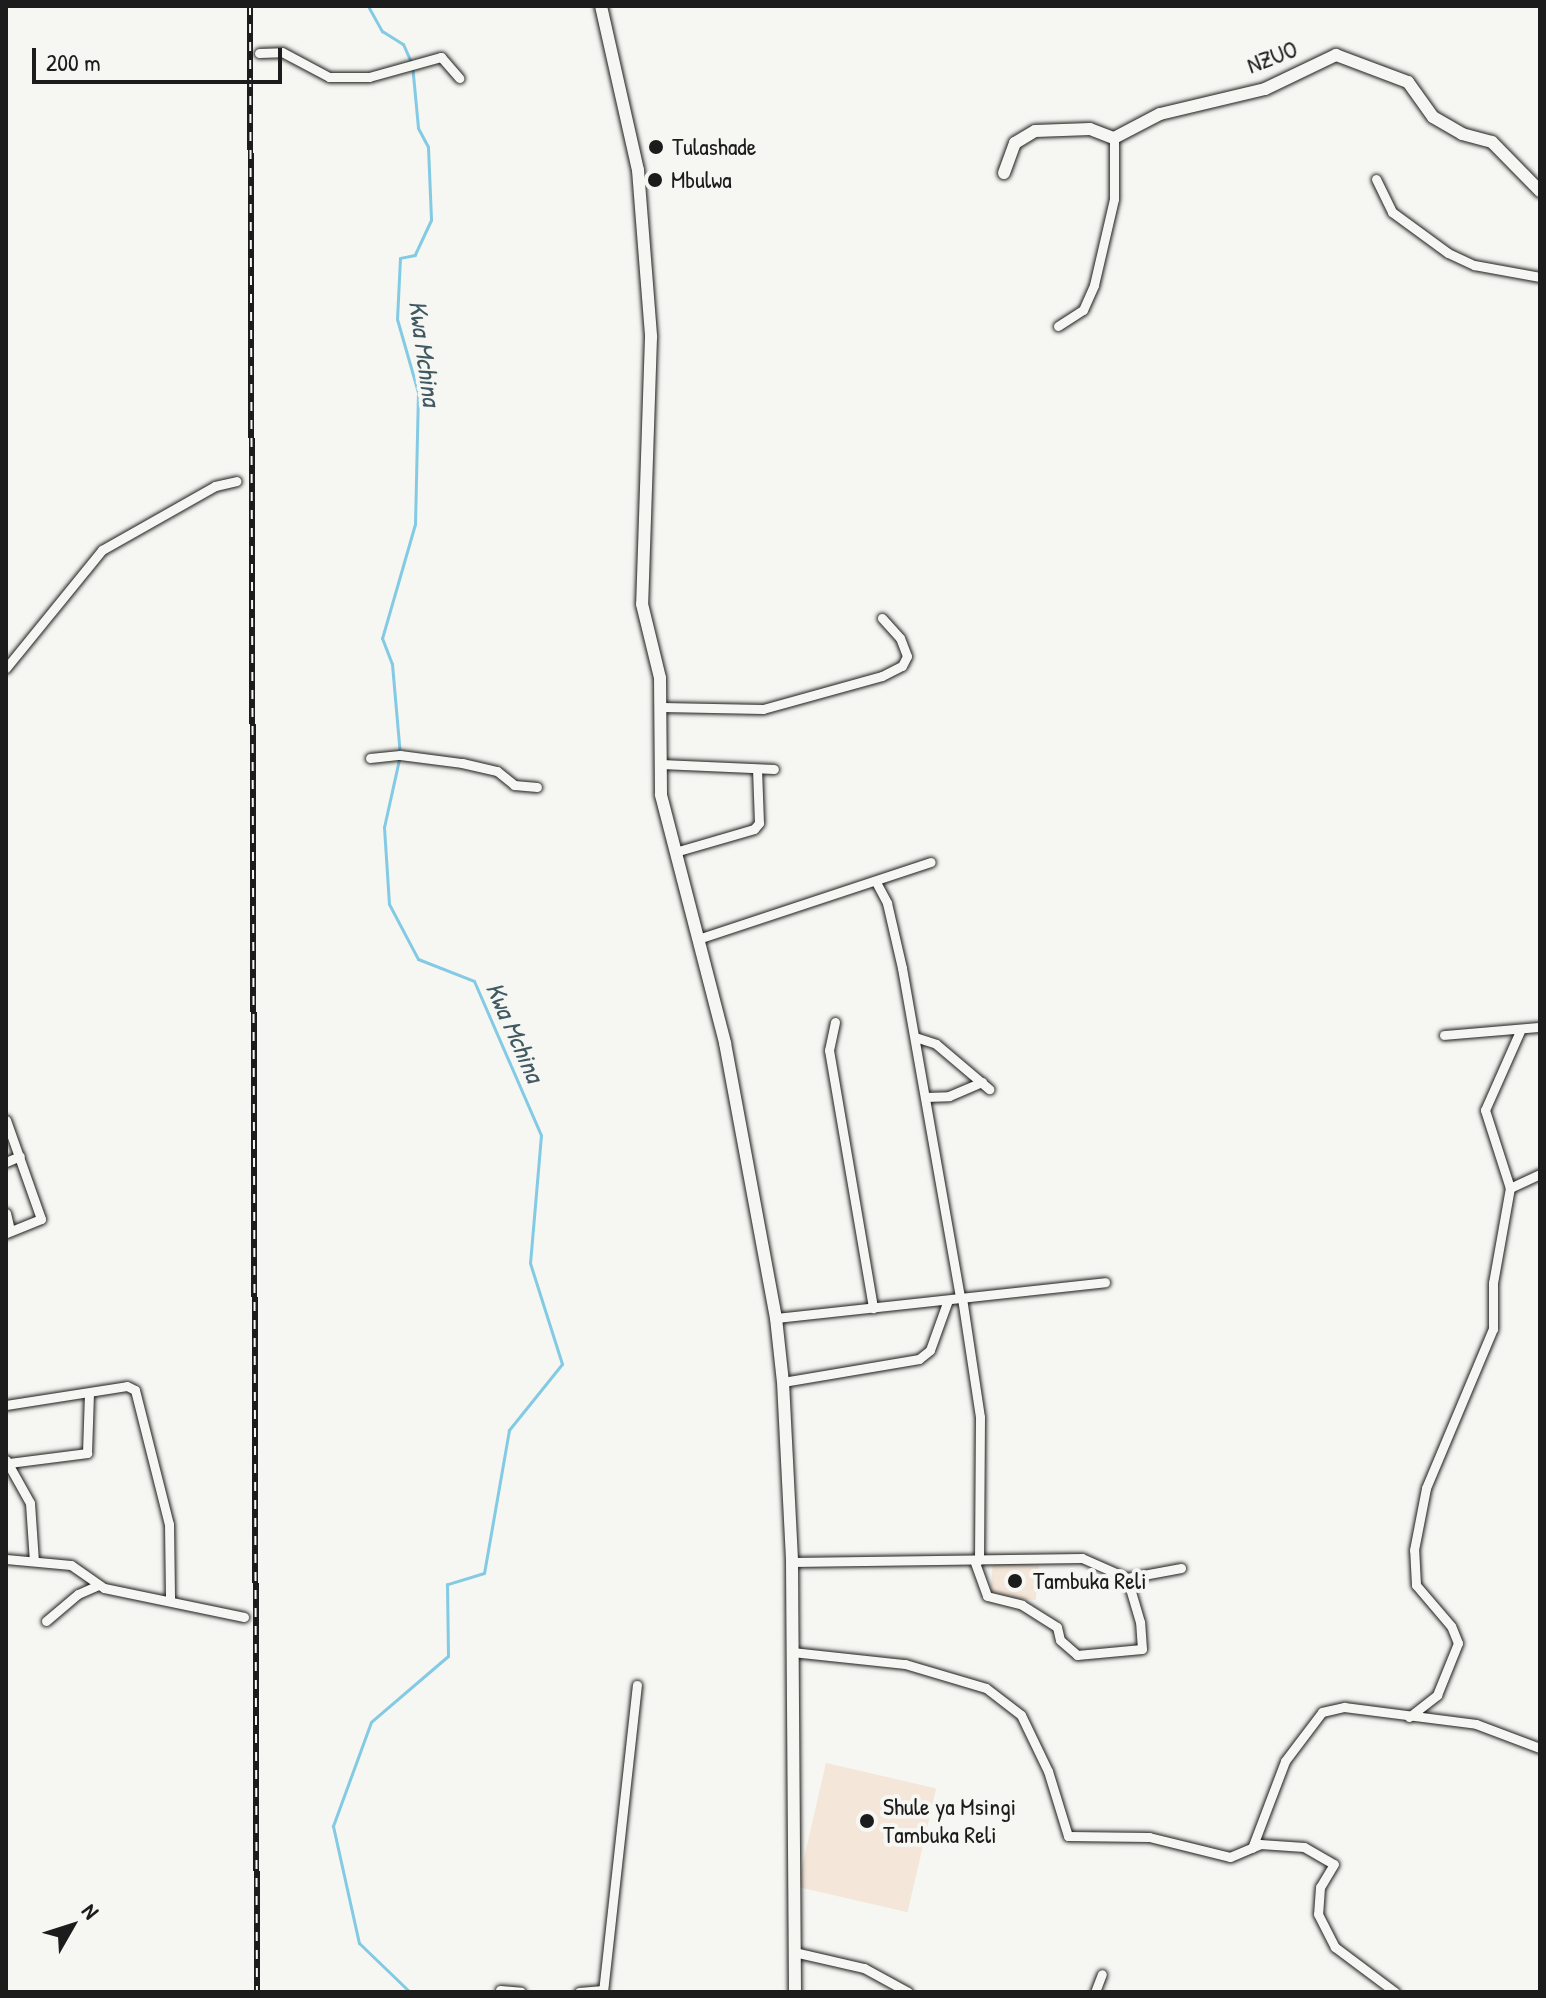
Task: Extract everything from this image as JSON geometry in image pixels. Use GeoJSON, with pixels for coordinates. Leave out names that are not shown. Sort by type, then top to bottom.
{"type":"FeatureCollection","features":[{"type":"Feature","properties":{"kind":"street"},"geometry":{"type":"LineString","coordinates":[[601,6],[638,170],[651,337],[642,604],[662,707],[661,764],[665,816],[725,1043],[776,1318],[783,1382],[792,1562],[795,1992]]}},
{"type":"Feature","properties":{"kind":"street"},"geometry":{"type":"LineString","coordinates":[[259,53],[282,52],[329,77],[369,77],[441,57],[459,78]]}},
{"type":"Feature","properties":{"kind":"street","name":"NZUO"},"geometry":{"type":"LineString","coordinates":[[1114,138],[1160,114],[1265,89],[1329,56],[1345,55],[1408,82],[1433,117],[1462,134],[1492,142],[1540,191]]}},
{"type":"Feature","properties":{"kind":"street"},"geometry":{"type":"LineString","coordinates":[[1004,173],[1015,143],[1035,131],[1090,129],[1114,138],[1114,199],[1090,295],[1083,310],[1058,326]]}},
{"type":"Feature","properties":{"kind":"street"},"geometry":{"type":"LineString","coordinates":[[1376,179],[1392,212],[1448,253],[1474,265],[1540,277]]}},
{"type":"Feature","properties":{"kind":"street"},"geometry":{"type":"LineString","coordinates":[[6,668],[76,577],[110,544],[215,486],[236,481]]}},
{"type":"Feature","properties":{"kind":"street"},"geometry":{"type":"LineString","coordinates":[[662,707],[784,706],[882,676],[904,665],[907,656],[900,638],[882,618]]}},
{"type":"Feature","properties":{"kind":"street"},"geometry":{"type":"LineString","coordinates":[[370,758],[400,755],[462,763],[497,771],[514,785],[537,787]]}},
{"type":"Feature","properties":{"kind":"street"},"geometry":{"type":"LineString","coordinates":[[661,764],[774,769]]}},
{"type":"Feature","properties":{"kind":"street"},"geometry":{"type":"LineString","coordinates":[[675,852],[754,829],[759,823],[757,769]]}},
{"type":"Feature","properties":{"kind":"street"},"geometry":{"type":"LineString","coordinates":[[698,939],[931,862]]}},
{"type":"Feature","properties":{"kind":"street"},"geometry":{"type":"LineString","coordinates":[[876,882],[896,934],[980,1417],[976,1560],[987,1596],[1022,1605],[1057,1627],[1060,1640],[1077,1655],[1141,1651],[1140,1622],[1127,1578]]}},
{"type":"Feature","properties":{"kind":"street"},"geometry":{"type":"LineString","coordinates":[[835,1022],[829,1050],[873,1308]]}},
{"type":"Feature","properties":{"kind":"street"},"geometry":{"type":"LineString","coordinates":[[1444,1035],[1540,1027]]}},
{"type":"Feature","properties":{"kind":"street"},"geometry":{"type":"LineString","coordinates":[[1409,1717],[1437,1695],[1458,1643],[1451,1626],[1416,1585],[1414,1550],[1426,1488],[1493,1329],[1493,1283],[1510,1188],[1485,1110],[1520,1031]]}},
{"type":"Feature","properties":{"kind":"street"},"geometry":{"type":"LineString","coordinates":[[915,1037],[936,1044],[985,1086],[949,1096],[925,1097]]}},
{"type":"Feature","properties":{"kind":"street"},"geometry":{"type":"LineString","coordinates":[[6,1120],[41,1219],[8,1232],[6,1213]]}},
{"type":"Feature","properties":{"kind":"street"},"geometry":{"type":"LineString","coordinates":[[6,1162],[20,1156]]}},
{"type":"Feature","properties":{"kind":"street"},"geometry":{"type":"LineString","coordinates":[[1510,1188],[1540,1174]]}},
{"type":"Feature","properties":{"kind":"street"},"geometry":{"type":"LineString","coordinates":[[776,1318],[1105,1282]]}},
{"type":"Feature","properties":{"kind":"street"},"geometry":{"type":"LineString","coordinates":[[783,1382],[919,1359],[930,1350],[948,1300]]}},
{"type":"Feature","properties":{"kind":"street"},"geometry":{"type":"LineString","coordinates":[[6,1405],[127,1386],[137,1393],[169,1524],[170,1600]]}},
{"type":"Feature","properties":{"kind":"street"},"geometry":{"type":"LineString","coordinates":[[34,1561],[30,1503],[7,1461],[86,1453],[89,1394]]}},
{"type":"Feature","properties":{"kind":"street"},"geometry":{"type":"LineString","coordinates":[[792,1562],[1082,1558],[1127,1578],[1181,1568]]}},
{"type":"Feature","properties":{"kind":"street"},"geometry":{"type":"LineString","coordinates":[[6,1559],[71,1565],[98,1585],[244,1617]]}},
{"type":"Feature","properties":{"kind":"street"},"geometry":{"type":"LineString","coordinates":[[46,1621],[78,1594],[98,1585]]}},
{"type":"Feature","properties":{"kind":"street"},"geometry":{"type":"LineString","coordinates":[[792,1652],[905,1664],[986,1688],[1025,1723],[1048,1771],[1068,1836],[1164,1839],[1230,1857],[1260,1844],[1304,1847],[1334,1864],[1320,1887],[1318,1914],[1335,1947],[1395,1992]]}},
{"type":"Feature","properties":{"kind":"street"},"geometry":{"type":"LineString","coordinates":[[579,1992],[603,1991],[637,1685]]}},
{"type":"Feature","properties":{"kind":"street"},"geometry":{"type":"LineString","coordinates":[[1252,1848],[1285,1761],[1314,1718],[1344,1707],[1495,1728],[1540,1748]]}},
{"type":"Feature","properties":{"kind":"street"},"geometry":{"type":"LineString","coordinates":[[794,1952],[864,1968],[908,1992]]}},
{"type":"Feature","properties":{"kind":"street"},"geometry":{"type":"LineString","coordinates":[[1095,1992],[1102,1974]]}},
{"type":"Feature","properties":{"kind":"street"},"geometry":{"type":"LineString","coordinates":[[500,1990],[521,1992]]}},
{"type":"Feature","properties":{"kind":"shaded area","name":"Tambuka Reli"},"geometry":{"type":"Polygon","coordinates":[[[993,1562],[1039,1566],[1036,1600],[990,1596],[993,1562]]]}},
{"type":"Feature","properties":{"kind":"shaded area"},"geometry":{"type":"Polygon","coordinates":[[[826,1763],[936,1788],[908,1912],[797,1887],[826,1763]]]}},
{"type":"Feature","properties":{"kind":"waterway","name":"Kwa Mchina"},"geometry":{"type":"LineString","coordinates":[[368,6],[382,31],[403,44],[412,64],[418,128],[428,147],[431,220],[415,255],[400,258],[397,319],[418,392],[415,524],[382,638],[392,664],[400,755],[384,827],[389,904],[418,959],[474,981],[541,1135],[530,1263],[562,1364],[509,1430],[484,1573],[447,1584],[448,1656],[371,1722],[333,1826],[359,1943],[410,1992]]}},
{"type":"Feature","properties":{"kind":"railway"},"geometry":{"type":"LineString","coordinates":[[250,6],[257,1992]]}},
{"type":"Feature","properties":{"kind":"place","name":"Tulashade"},"geometry":{"type":"Point","coordinates":[656,147]}},
{"type":"Feature","properties":{"kind":"place","name":"Mbulwa"},"geometry":{"type":"Point","coordinates":[655,180]}},
{"type":"Feature","properties":{"kind":"place","name":"Tambuka Reli"},"geometry":{"type":"Point","coordinates":[1015,1581]}},
{"type":"Feature","properties":{"kind":"place","name":"Shule ya Msingi Tambuka Reli"},"geometry":{"type":"Point","coordinates":[867,1821]}}]}
